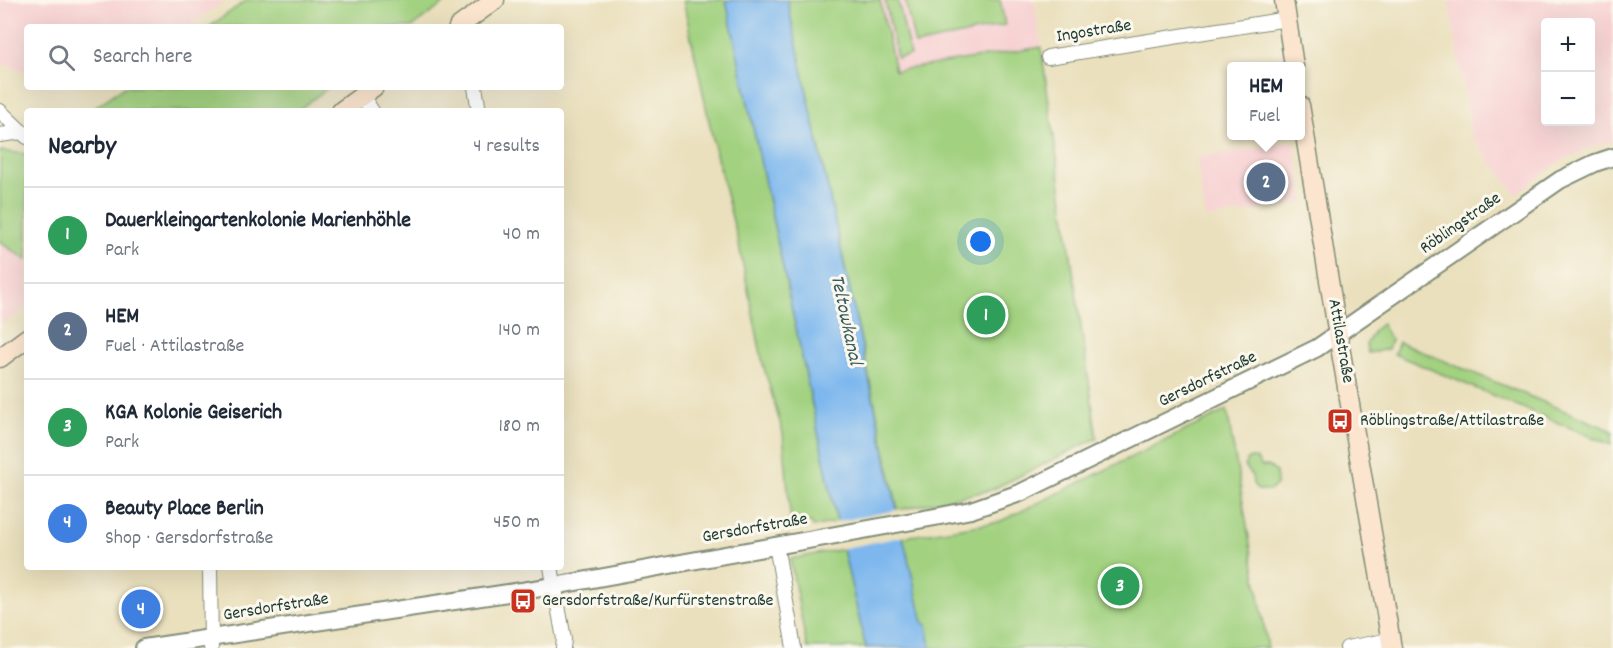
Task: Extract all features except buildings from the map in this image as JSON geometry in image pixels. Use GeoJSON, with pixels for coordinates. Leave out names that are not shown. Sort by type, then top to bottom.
{"type":"FeatureCollection","features":[{"type":"Feature","properties":{"kind":"main road"},"geometry":{"type":"LineString","coordinates":[[464,24],[495,0]]}},
{"type":"Feature","properties":{"kind":"main road"},"geometry":{"type":"LineString","coordinates":[[1284,0],[1293,62]]}},
{"type":"Feature","properties":{"kind":"main road"},"geometry":{"type":"LineString","coordinates":[[348,108],[370,98]]}},
{"type":"Feature","properties":{"kind":"main road","name":"Attilastraße"},"geometry":{"type":"LineString","coordinates":[[1305,135],[1391,644]]}},
{"type":"Feature","properties":{"kind":"main road"},"geometry":{"type":"LineString","coordinates":[[0,358],[24,340]]}},
{"type":"Feature","properties":{"kind":"street","name":"Ingostraße"},"geometry":{"type":"LineString","coordinates":[[1048,57],[1287,19]]}},
{"type":"Feature","properties":{"kind":"street"},"geometry":{"type":"LineString","coordinates":[[476,90],[478,108]]}},
{"type":"Feature","properties":{"kind":"street"},"geometry":{"type":"LineString","coordinates":[[0,111],[24,134]]}},
{"type":"Feature","properties":{"kind":"street"},"geometry":{"type":"LineString","coordinates":[[0,135],[24,135]]}},
{"type":"Feature","properties":{"kind":"street","name":"Röblingstraße"},"geometry":{"type":"LineString","coordinates":[[1338,335],[1560,180],[1613,157]]}},
{"type":"Feature","properties":{"kind":"street","name":"Gersdorfstraße"},"geometry":{"type":"LineString","coordinates":[[144,648],[211,643],[554,586],[971,510],[1020,493],[1294,360],[1338,335]]}},
{"type":"Feature","properties":{"kind":"street"},"geometry":{"type":"LineString","coordinates":[[776,545],[794,648]]}},
{"type":"Feature","properties":{"kind":"street"},"geometry":{"type":"LineString","coordinates":[[210,570],[211,643]]}},
{"type":"Feature","properties":{"kind":"street"},"geometry":{"type":"LineString","coordinates":[[551,570],[564,639],[563,648]]}},
{"type":"Feature","properties":{"kind":"street"},"geometry":{"type":"LineString","coordinates":[[1347,648],[1391,644]]}},
{"type":"Feature","properties":{"kind":"shaded area"},"geometry":{"type":"Polygon","coordinates":[[[0,0],[226,0],[191,24],[24,24],[24,70],[0,64],[0,0]]]}},
{"type":"Feature","properties":{"kind":"shaded area"},"geometry":{"type":"Polygon","coordinates":[[[880,0],[1034,0],[1041,47],[895,71],[880,0]]]}},
{"type":"Feature","properties":{"kind":"shaded area"},"geometry":{"type":"Polygon","coordinates":[[[1449,0],[1613,0],[1613,141],[1591,147],[1559,162],[1516,194],[1472,137],[1449,0]]]}},
{"type":"Feature","properties":{"kind":"shaded area"},"geometry":{"type":"Polygon","coordinates":[[[1294,142],[1304,202],[1206,219],[1196,158],[1294,142]]]}},
{"type":"Feature","properties":{"kind":"shaded area"},"geometry":{"type":"Polygon","coordinates":[[[0,242],[24,258],[24,309],[0,326],[0,242]]]}},
{"type":"Feature","properties":{"kind":"green space"},"geometry":{"type":"Polygon","coordinates":[[[247,0],[449,0],[416,24],[213,24],[247,0]]]}},
{"type":"Feature","properties":{"kind":"green space"},"geometry":{"type":"Polygon","coordinates":[[[683,0],[726,0],[837,522],[813,527],[811,522],[791,525],[783,433],[763,364],[739,245],[717,158],[683,0]]]}},
{"type":"Feature","properties":{"kind":"green space"},"geometry":{"type":"Polygon","coordinates":[[[787,0],[880,0],[895,71],[1041,47],[1097,438],[991,490],[898,510],[787,0]]]}},
{"type":"Feature","properties":{"kind":"green space"},"geometry":{"type":"Polygon","coordinates":[[[885,0],[898,0],[910,55],[897,58],[885,0]]]}},
{"type":"Feature","properties":{"kind":"green space"},"geometry":{"type":"Polygon","coordinates":[[[905,0],[1000,0],[1005,25],[915,45],[905,0]]]}},
{"type":"Feature","properties":{"kind":"green space"},"geometry":{"type":"Polygon","coordinates":[[[120,90],[325,90],[301,108],[94,108],[120,90]]]}},
{"type":"Feature","properties":{"kind":"green space"},"geometry":{"type":"Polygon","coordinates":[[[0,151],[24,154],[24,258],[0,242],[0,151]]]}},
{"type":"Feature","properties":{"kind":"green space"},"geometry":{"type":"Polygon","coordinates":[[[1382,324],[1391,340],[1388,349],[1368,353],[1366,345],[1374,330],[1382,324]]]}},
{"type":"Feature","properties":{"kind":"green space"},"geometry":{"type":"Polygon","coordinates":[[[1399,342],[1613,431],[1611,445],[1394,354],[1399,342]]]}},
{"type":"Feature","properties":{"kind":"green space"},"geometry":{"type":"Polygon","coordinates":[[[1227,410],[1268,648],[931,648],[903,537],[999,522],[1227,410]]]}},
{"type":"Feature","properties":{"kind":"green space"},"geometry":{"type":"Polygon","coordinates":[[[1247,459],[1257,459],[1261,466],[1269,466],[1276,472],[1277,484],[1271,490],[1258,490],[1253,484],[1252,475],[1245,466],[1247,459]]]}},
{"type":"Feature","properties":{"kind":"green space"},"geometry":{"type":"Polygon","coordinates":[[[843,549],[866,648],[807,648],[790,559],[843,549]]]}},
{"type":"Feature","properties":{"kind":"water","name":"Teltowkanal"},"geometry":{"type":"Polygon","coordinates":[[[726,0],[787,0],[903,537],[931,648],[866,648],[726,0]]]}},
{"type":"Feature","properties":{"kind":"pier"},"geometry":{"type":"Polygon","coordinates":[[[901,509],[906,536],[840,549],[834,522],[901,509]]]}},
{"type":"Feature","properties":{"kind":"place","name":"HEM"},"geometry":{"type":"Point","coordinates":[1266,182]}},
{"type":"Feature","properties":{"kind":"place","name":"Dauerkleingartenkolonie Marienhöhle"},"geometry":{"type":"Point","coordinates":[986,315]}},
{"type":"Feature","properties":{"kind":"place","name":"Röblingstraße/Attilastraße"},"geometry":{"type":"Point","coordinates":[1340,421]}},
{"type":"Feature","properties":{"kind":"place","name":"KGA Kolonie Geiserich"},"geometry":{"type":"Point","coordinates":[1120,586]}},
{"type":"Feature","properties":{"kind":"place","name":"Gersdorfstraße/Kurfürstenstraße"},"geometry":{"type":"Point","coordinates":[523,601]}},
{"type":"Feature","properties":{"kind":"place","name":"Beauty Place Berlin"},"geometry":{"type":"Point","coordinates":[141,609]}}]}
